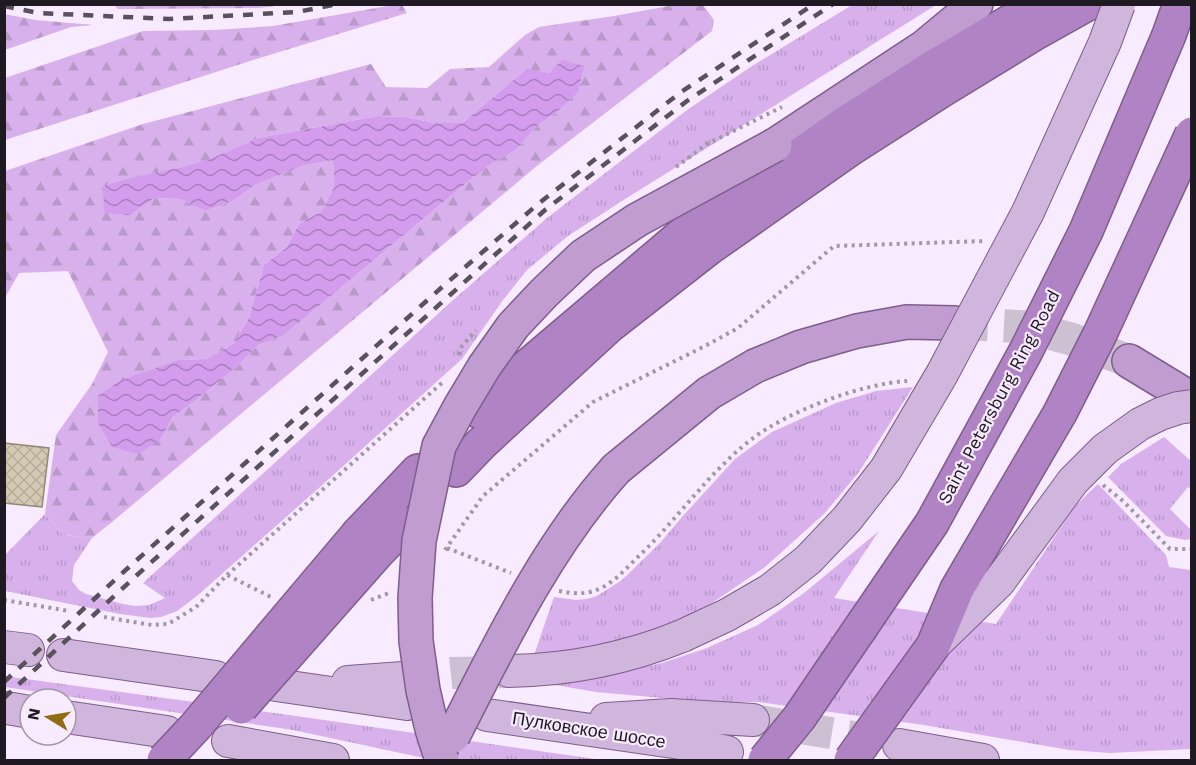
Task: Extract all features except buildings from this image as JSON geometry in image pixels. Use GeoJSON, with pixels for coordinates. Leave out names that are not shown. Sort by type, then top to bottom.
{"type":"FeatureCollection","features":[{"type":"Feature","properties":{"kind":"highway"},"geometry":{"type":"LineString","coordinates":[[955,323],[907,322],[857,331],[801,346],[755,366],[709,393],[616,469],[593,494],[531,588],[447,748],[432,729],[423,690],[416,641],[415,598],[419,541],[439,446],[484,367],[513,326],[583,256],[637,220],[775,145],[924,47],[976,4]]}},
{"type":"Feature","properties":{"kind":"highway"},"geometry":{"type":"LineString","coordinates":[[478,411],[683,234],[841,126],[930,69],[1040,4]]}},
{"type":"Feature","properties":{"kind":"highway"},"geometry":{"type":"LineString","coordinates":[[456,470],[482,443],[609,326],[709,248],[853,147],[1037,32],[1087,4]]}},
{"type":"Feature","properties":{"kind":"highway","name":"Saint Petersburg Ring Road"},"geometry":{"type":"LineString","coordinates":[[765,760],[799,718],[932,523],[1026,351],[1086,231],[1180,4]]}},
{"type":"Feature","properties":{"kind":"highway"},"geometry":{"type":"LineString","coordinates":[[851,760],[933,646],[957,589],[1060,413],[1100,334],[1191,134]]}},
{"type":"Feature","properties":{"kind":"highway"},"geometry":{"type":"LineString","coordinates":[[1129,361],[1186,399]]}},
{"type":"Feature","properties":{"kind":"highway"},"geometry":{"type":"LineString","coordinates":[[196,760],[368,543],[418,471]]}},
{"type":"Feature","properties":{"kind":"highway"},"geometry":{"type":"LineString","coordinates":[[159,741],[195,727],[368,543],[405,524]]}},
{"type":"Feature","properties":{"kind":"main road"},"geometry":{"type":"LineString","coordinates":[[509,672],[577,665],[627,654],[682,636],[727,615],[770,590],[808,560],[848,519],[886,469],[942,374],[1028,212],[1105,42],[1119,4]]}},
{"type":"Feature","properties":{"kind":"main road"},"geometry":{"type":"LineString","coordinates":[[933,646],[999,582],[1073,481],[1105,449],[1140,424],[1179,408],[1186,399]]}},
{"type":"Feature","properties":{"kind":"main road"},"geometry":{"type":"LineString","coordinates":[[63,655],[216,677]]}},
{"type":"Feature","properties":{"kind":"main road"},"geometry":{"type":"LineString","coordinates":[[282,686],[405,691]]}},
{"type":"Feature","properties":{"kind":"main road","name":"Пулковское шоссе"},"geometry":{"type":"LineString","coordinates":[[488,715],[727,752]]}},
{"type":"Feature","properties":{"kind":"main road"},"geometry":{"type":"LineString","coordinates":[[548,723],[671,715],[753,720]]}},
{"type":"Feature","properties":{"kind":"main road"},"geometry":{"type":"LineString","coordinates":[[78,720],[159,741]]}},
{"type":"Feature","properties":{"kind":"main road"},"geometry":{"type":"LineString","coordinates":[[228,741],[333,760]]}},
{"type":"Feature","properties":{"kind":"main road"},"geometry":{"type":"LineString","coordinates":[[899,745],[983,760]]}},
{"type":"Feature","properties":{"kind":"path"},"geometry":{"type":"LineString","coordinates":[[483,496],[593,402],[738,328],[834,246],[987,241]]}},
{"type":"Feature","properties":{"kind":"path"},"geometry":{"type":"LineString","coordinates":[[104,617],[152,625],[168,624],[196,607],[227,575],[444,381]]}},
{"type":"Feature","properties":{"kind":"path"},"geometry":{"type":"LineString","coordinates":[[552,589],[576,594],[585,593],[603,587],[619,576],[732,455],[770,427],[834,398],[874,385],[912,381]]}},
{"type":"Feature","properties":{"kind":"path"},"geometry":{"type":"LineString","coordinates":[[1101,483],[1123,501],[1170,549],[1191,549]]}},
{"type":"Feature","properties":{"kind":"path"},"geometry":{"type":"LineString","coordinates":[[447,548],[515,575]]}},
{"type":"Feature","properties":{"kind":"path"},"geometry":{"type":"LineString","coordinates":[[227,575],[272,597],[279,598]]}},
{"type":"Feature","properties":{"kind":"path"},"geometry":{"type":"LineString","coordinates":[[4,600],[69,611]]}},
{"type":"Feature","properties":{"kind":"green space"},"geometry":{"type":"Polygon","coordinates":[[[399,4],[407,13],[5,140],[5,78],[143,31],[273,26],[399,4]]]}},
{"type":"Feature","properties":{"kind":"green space"},"geometry":{"type":"Polygon","coordinates":[[[114,5],[284,5],[259,8],[118,9],[114,5]]]}},
{"type":"Feature","properties":{"kind":"green space"},"geometry":{"type":"Polygon","coordinates":[[[703,5],[714,20],[712,31],[538,165],[92,538],[64,535],[45,514],[56,435],[92,384],[108,352],[68,271],[19,273],[6,296],[5,340],[5,171],[143,124],[371,64],[386,87],[427,88],[450,69],[489,67],[525,35],[539,27],[669,6],[703,5]],[[526,70],[462,123],[434,123],[407,117],[378,116],[258,138],[211,159],[103,186],[153,198],[180,199],[205,211],[233,201],[255,185],[305,165],[333,160],[334,187],[322,211],[299,224],[286,248],[264,265],[249,318],[234,343],[207,359],[179,360],[160,440],[173,417],[240,364],[258,345],[283,336],[471,179],[492,163],[516,150],[536,127],[559,110],[549,73],[526,70]]]}},
{"type":"Feature","properties":{"kind":"green space"},"geometry":{"type":"Polygon","coordinates":[[[852,5],[936,5],[568,236],[527,270],[462,359],[198,595],[177,611],[151,618],[5,591],[4,556],[45,514],[64,535],[92,538],[74,565],[72,581],[79,590],[86,594],[135,606],[149,605],[165,598],[143,583],[452,301],[547,218],[687,110],[752,66],[852,5]]]}},
{"type":"Feature","properties":{"kind":"green space"},"geometry":{"type":"Polygon","coordinates":[[[4,14],[36,20],[93,25],[71,27],[5,50],[4,14]]]}},
{"type":"Feature","properties":{"kind":"green space"},"geometry":{"type":"Polygon","coordinates":[[[913,387],[859,472],[824,514],[765,567],[703,609],[622,644],[533,658],[554,597],[587,599],[597,596],[622,580],[660,543],[735,459],[772,432],[836,403],[876,391],[913,387]]]}},
{"type":"Feature","properties":{"kind":"green space"},"geometry":{"type":"Polygon","coordinates":[[[1164,437],[1191,461],[1191,489],[1188,487],[1170,509],[1191,530],[1191,539],[1166,536],[1108,477],[1121,464],[1164,437]]]}},
{"type":"Feature","properties":{"kind":"green space"},"geometry":{"type":"Polygon","coordinates":[[[1098,484],[1166,555],[1169,567],[1191,570],[1191,749],[1110,753],[1069,750],[924,725],[759,702],[673,699],[596,692],[555,685],[555,680],[598,676],[662,663],[707,648],[758,625],[804,593],[879,531],[834,598],[996,624],[1075,506],[1098,484]]]}},
{"type":"Feature","properties":{"kind":"green space"},"geometry":{"type":"Polygon","coordinates":[[[4,676],[602,760],[433,760],[293,730],[78,698],[78,687],[18,687],[18,689],[5,687],[4,676]]]}},
{"type":"Feature","properties":{"kind":"water"},"geometry":{"type":"Polygon","coordinates":[[[562,60],[584,66],[578,92],[536,127],[516,150],[492,163],[471,179],[283,336],[258,345],[240,364],[173,417],[160,440],[138,454],[112,447],[98,423],[98,396],[121,380],[179,360],[207,359],[234,343],[249,318],[264,265],[286,248],[299,224],[322,211],[334,187],[333,160],[305,165],[255,185],[233,201],[205,211],[180,199],[154,198],[130,215],[104,213],[103,186],[210,159],[258,138],[378,116],[407,117],[434,123],[462,123],[527,69],[549,73],[562,60]]]}},
{"type":"Feature","properties":{"kind":"tunnel"},"geometry":{"type":"LineString","coordinates":[[955,323],[1026,327],[1071,339],[1129,361]]}},
{"type":"Feature","properties":{"kind":"tunnel"},"geometry":{"type":"LineString","coordinates":[[403,678],[452,673],[508,672]]}},
{"type":"Feature","properties":{"kind":"tunnel"},"geometry":{"type":"LineString","coordinates":[[753,720],[889,743]]}},
{"type":"Feature","properties":{"kind":"railway"},"geometry":{"type":"LineString","coordinates":[[4,6],[38,13],[169,19],[297,12],[338,4]]}},
{"type":"Feature","properties":{"kind":"railway"},"geometry":{"type":"LineString","coordinates":[[4,682],[129,567],[538,204],[681,92],[814,4]]}},
{"type":"Feature","properties":{"kind":"railway"},"geometry":{"type":"LineString","coordinates":[[4,698],[137,575],[545,210],[687,101],[833,4]]}}]}
